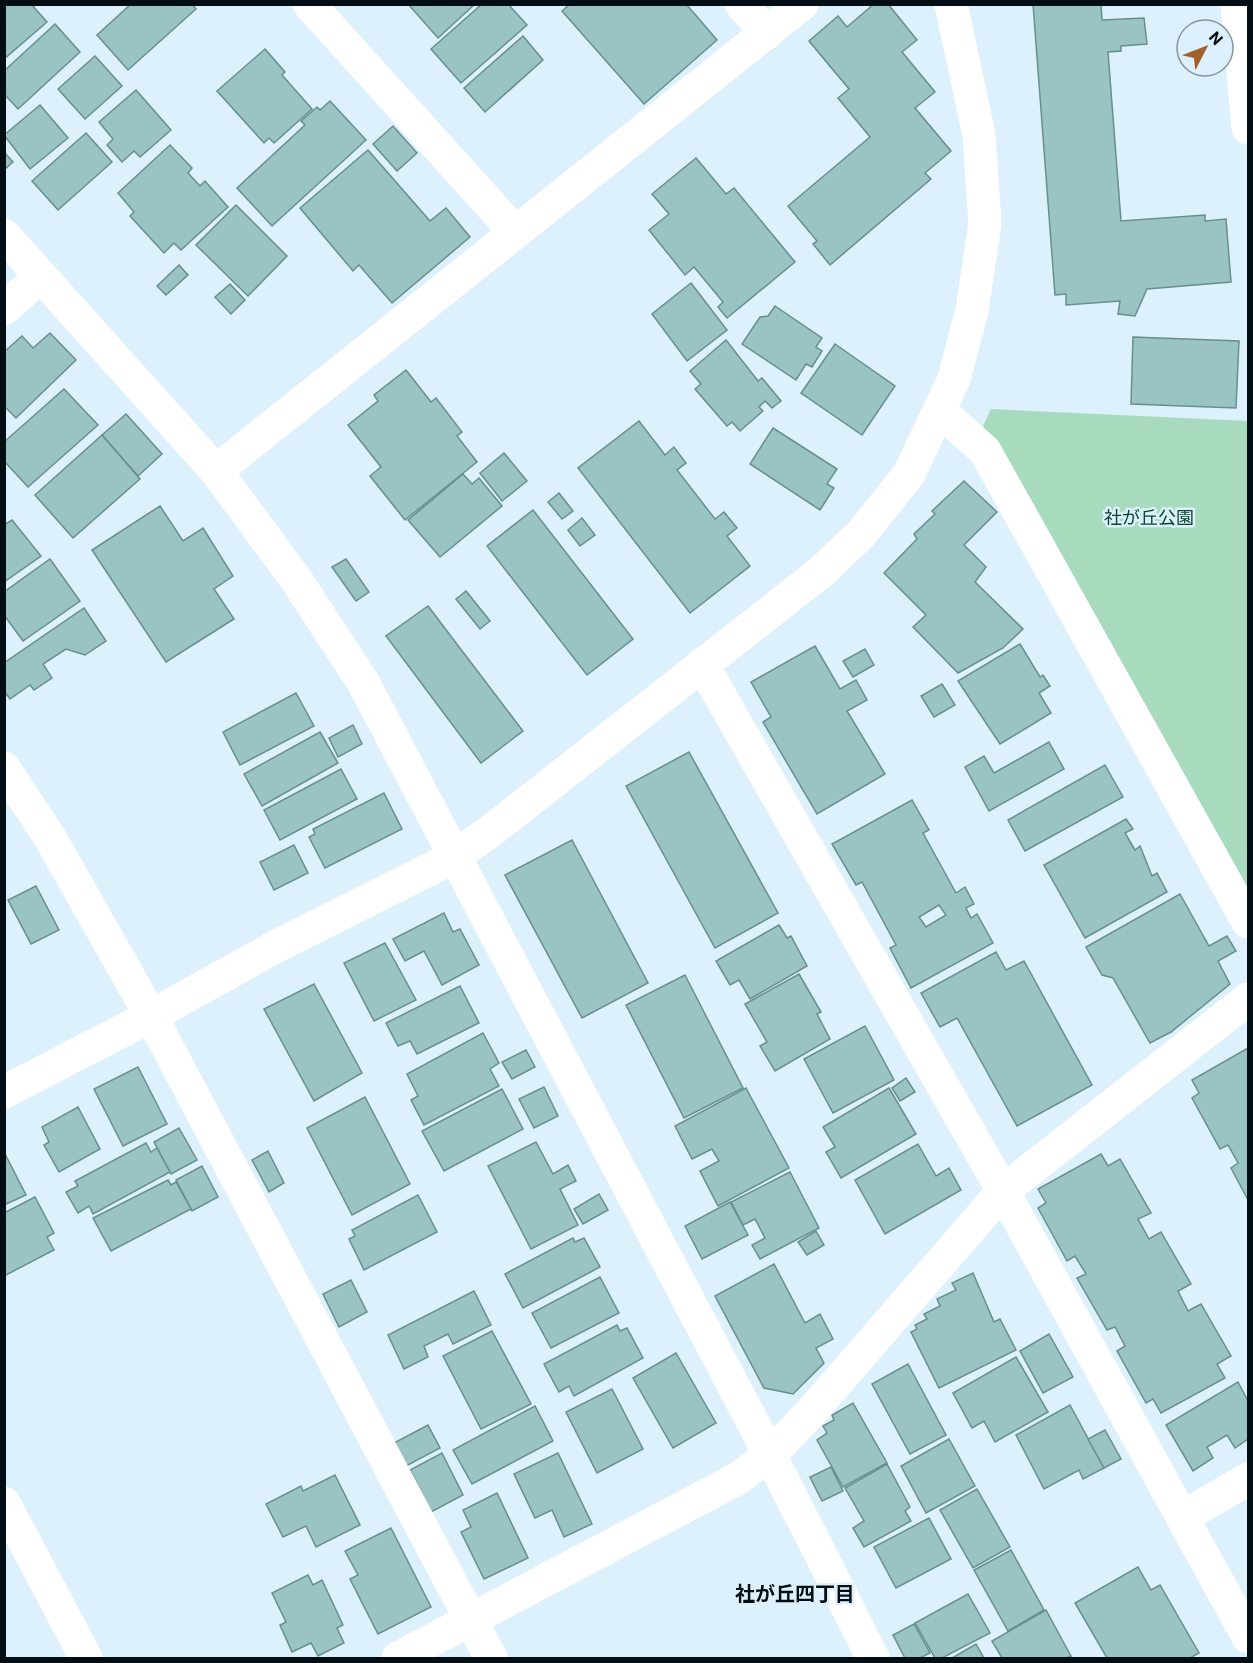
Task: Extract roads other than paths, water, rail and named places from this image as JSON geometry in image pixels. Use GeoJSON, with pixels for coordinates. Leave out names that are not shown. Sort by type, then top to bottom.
{"type":"FeatureCollection","features":[{"type":"Feature","properties":{"kind":"street"},"geometry":{"type":"LineString","coordinates":[[309,4],[514,232]]}},
{"type":"Feature","properties":{"kind":"street"},"geometry":{"type":"LineString","coordinates":[[741,4],[767,33]]}},
{"type":"Feature","properties":{"kind":"street"},"geometry":{"type":"LineString","coordinates":[[216,471],[802,4]]}},
{"type":"Feature","properties":{"kind":"street"},"geometry":{"type":"LineString","coordinates":[[4,1092],[151,1016],[274,947],[454,857],[492,830],[821,572],[862,533],[909,474],[954,379],[972,310],[985,224],[979,135],[951,4]]}},
{"type":"Feature","properties":{"kind":"street"},"geometry":{"type":"LineString","coordinates":[[1237,4],[1248,128]]}},
{"type":"Feature","properties":{"kind":"street"},"geometry":{"type":"LineString","coordinates":[[4,235],[216,471],[295,578],[363,682],[770,1455],[873,1659]]}},
{"type":"Feature","properties":{"kind":"street"},"geometry":{"type":"LineString","coordinates":[[4,309],[41,276]]}},
{"type":"Feature","properties":{"kind":"street"},"geometry":{"type":"LineString","coordinates":[[939,411],[985,451],[1248,921]]}},
{"type":"Feature","properties":{"kind":"street"},"geometry":{"type":"LineString","coordinates":[[702,664],[1003,1191],[1248,1637]]}},
{"type":"Feature","properties":{"kind":"street"},"geometry":{"type":"LineString","coordinates":[[4,768],[49,836],[151,1016],[491,1659]]}},
{"type":"Feature","properties":{"kind":"street"},"geometry":{"type":"LineString","coordinates":[[398,1659],[736,1479],[770,1455],[813,1410],[1003,1191],[1248,999]]}},
{"type":"Feature","properties":{"kind":"street"},"geometry":{"type":"LineString","coordinates":[[1183,1517],[1248,1479]]}},
{"type":"Feature","properties":{"kind":"street"},"geometry":{"type":"LineString","coordinates":[[4,1503],[86,1659]]}},
{"type":"Feature","properties":{"kind":"district","name":"社が丘四丁目"},"geometry":{"type":"Point","coordinates":[795,1594]}},
{"type":"Feature","properties":{"kind":"park label","name":"社が丘公園"},"geometry":{"type":"Point","coordinates":[1149,517]}}]}
